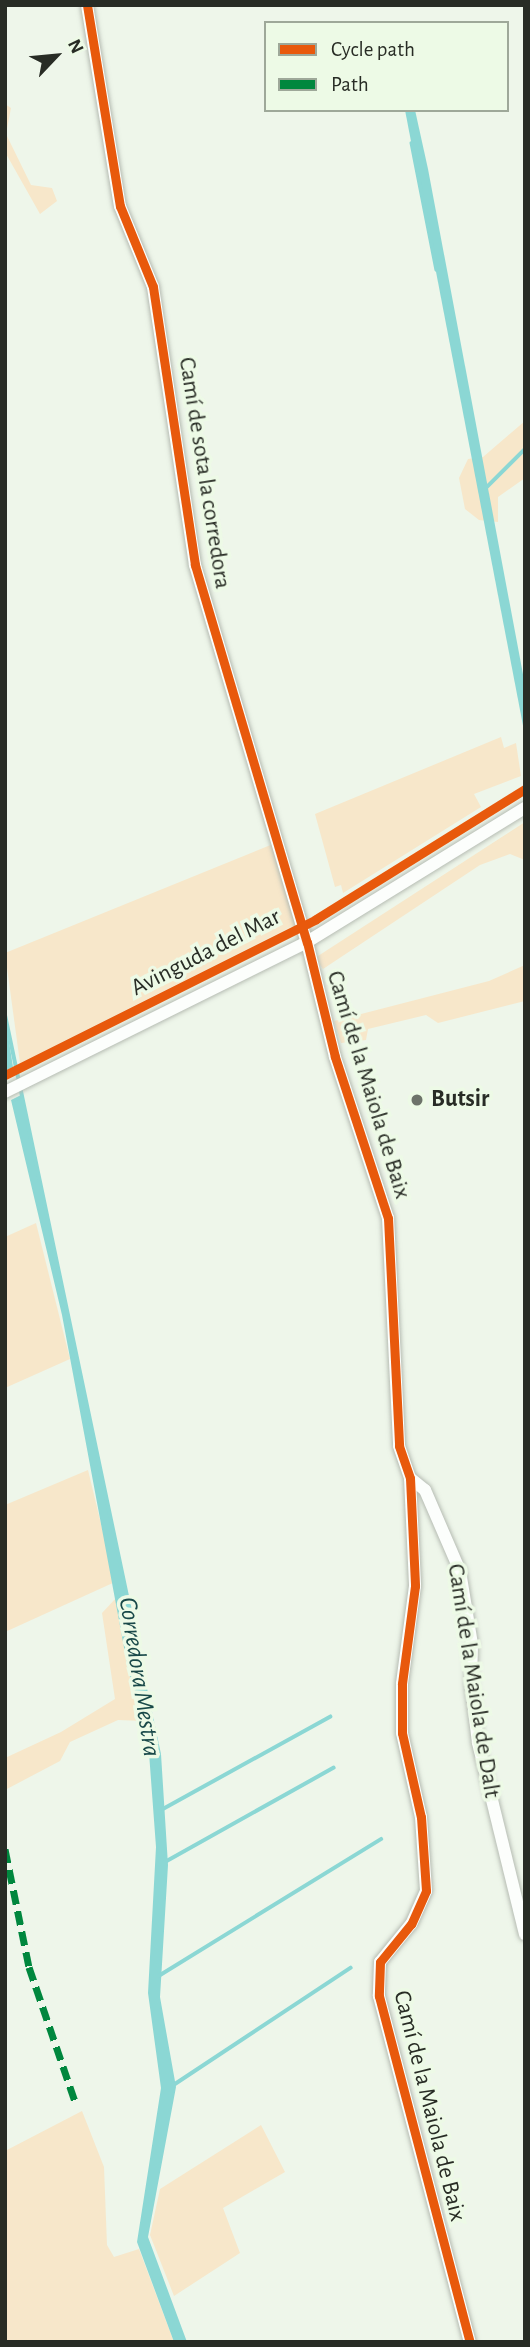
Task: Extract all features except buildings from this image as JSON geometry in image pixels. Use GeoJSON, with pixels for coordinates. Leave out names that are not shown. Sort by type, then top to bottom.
{"type":"FeatureCollection","features":[{"type":"Feature","properties":{"kind":"street","name":"Camí de sota la corredora"},"geometry":{"type":"LineString","coordinates":[[87,5],[120,206],[153,287],[195,565],[307,942]]}},
{"type":"Feature","properties":{"kind":"street","name":"Avinguda del Mar"},"geometry":{"type":"LineString","coordinates":[[5,1092],[307,942],[525,808]]}},
{"type":"Feature","properties":{"kind":"street","name":"Camí de la Maiola de Baix"},"geometry":{"type":"LineString","coordinates":[[307,942],[335,1058],[388,1218],[399,1446],[410,1478],[415,1586],[402,1684],[402,1733],[421,1817],[426,1891],[411,1924],[380,1962],[379,1996],[470,2342]]}},
{"type":"Feature","properties":{"kind":"street","name":"Camí de la Maiola de Dalt"},"geometry":{"type":"LineString","coordinates":[[410,1478],[425,1490],[460,1570],[472,1641],[471,1685],[478,1743],[525,1934]]}},
{"type":"Feature","properties":{"kind":"shaded area"},"geometry":{"type":"Polygon","coordinates":[[[5,104],[11,108],[6,134],[31,185],[52,188],[57,201],[40,214],[5,152],[5,104]]]}},
{"type":"Feature","properties":{"kind":"shaded area"},"geometry":{"type":"Polygon","coordinates":[[[525,421],[525,478],[498,497],[498,522],[479,520],[465,509],[459,478],[468,459],[483,457],[525,421]]]}},
{"type":"Feature","properties":{"kind":"shaded area"},"geometry":{"type":"Polygon","coordinates":[[[501,737],[504,748],[516,743],[521,776],[474,794],[481,807],[343,893],[341,885],[335,887],[315,814],[501,737]]]}},
{"type":"Feature","properties":{"kind":"shaded area"},"geometry":{"type":"Polygon","coordinates":[[[525,822],[525,860],[510,854],[480,865],[323,969],[318,962],[318,956],[525,822]]]}},
{"type":"Feature","properties":{"kind":"shaded area"},"geometry":{"type":"Polygon","coordinates":[[[273,844],[297,924],[20,1063],[5,953],[273,844]]]}},
{"type":"Feature","properties":{"kind":"shaded area"},"geometry":{"type":"Polygon","coordinates":[[[525,965],[525,1001],[438,1023],[426,1015],[368,1029],[366,1040],[341,1043],[334,1021],[489,981],[525,965]]]}},
{"type":"Feature","properties":{"kind":"shaded area"},"geometry":{"type":"Polygon","coordinates":[[[36,1223],[70,1359],[5,1388],[5,1237],[36,1223]]]}},
{"type":"Feature","properties":{"kind":"shaded area"},"geometry":{"type":"Polygon","coordinates":[[[88,1470],[115,1582],[5,1632],[5,1505],[88,1470]]]}},
{"type":"Feature","properties":{"kind":"shaded area"},"geometry":{"type":"Polygon","coordinates":[[[117,1597],[128,1623],[143,1721],[118,1720],[70,1742],[60,1761],[5,1790],[5,1758],[61,1732],[115,1699],[102,1613],[117,1597]]]}},
{"type":"Feature","properties":{"kind":"shaded area"},"geometry":{"type":"Polygon","coordinates":[[[82,2111],[104,2167],[107,2245],[114,2257],[139,2249],[174,2342],[5,2342],[5,2151],[82,2111]]]}},
{"type":"Feature","properties":{"kind":"shaded area"},"geometry":{"type":"Polygon","coordinates":[[[261,2125],[285,2172],[223,2208],[240,2253],[174,2296],[150,2235],[160,2189],[261,2125]]]}},
{"type":"Feature","properties":{"kind":"water"},"geometry":{"type":"Polygon","coordinates":[[[405,112],[415,112],[428,169],[525,685],[525,736],[405,112]]]}},
{"type":"Feature","properties":{"kind":"water"},"geometry":{"type":"Polygon","coordinates":[[[5,1016],[13,1067],[5,1071],[5,1016]]]}},
{"type":"Feature","properties":{"kind":"water"},"geometry":{"type":"Polygon","coordinates":[[[21,1095],[161,1754],[168,1865],[160,1997],[176,2087],[148,2237],[187,2342],[174,2342],[137,2242],[161,2088],[148,1993],[156,1847],[147,1726],[129,1674],[62,1315],[11,1100],[21,1095]]]}},
{"type":"Feature","properties":{"kind":"waterway"},"geometry":{"type":"LineString","coordinates":[[412,143],[437,270]]}},
{"type":"Feature","properties":{"kind":"waterway"},"geometry":{"type":"LineString","coordinates":[[484,490],[525,449]]}},
{"type":"Feature","properties":{"kind":"waterway","name":"Corredora Mestra"},"geometry":{"type":"LineString","coordinates":[[5,1013],[136,1637]]}},
{"type":"Feature","properties":{"kind":"waterway"},"geometry":{"type":"LineString","coordinates":[[163,1809],[330,1717]]}},
{"type":"Feature","properties":{"kind":"waterway"},"geometry":{"type":"LineString","coordinates":[[165,1862],[333,1768]]}},
{"type":"Feature","properties":{"kind":"waterway"},"geometry":{"type":"LineString","coordinates":[[157,1977],[381,1839]]}},
{"type":"Feature","properties":{"kind":"waterway"},"geometry":{"type":"LineString","coordinates":[[172,2086],[350,1968]]}},
{"type":"Feature","properties":{"kind":"marked path"},"geometry":{"type":"LineString","coordinates":[[5,1849],[29,1967],[75,2101]]}},
{"type":"Feature","properties":{"kind":"cycle path"},"geometry":{"type":"LineString","coordinates":[[87,5],[120,206],[153,287],[195,565],[307,942],[335,1057],[388,1218],[399,1446],[410,1478],[415,1586],[402,1684],[402,1733],[421,1817],[426,1891],[411,1924],[380,1962],[379,1996],[470,2342]]}},
{"type":"Feature","properties":{"kind":"cycle path"},"geometry":{"type":"LineString","coordinates":[[5,1075],[316,919],[525,789]]}},
{"type":"Feature","properties":{"kind":"place","name":"Butsir"},"geometry":{"type":"Point","coordinates":[417,1100]}}]}
